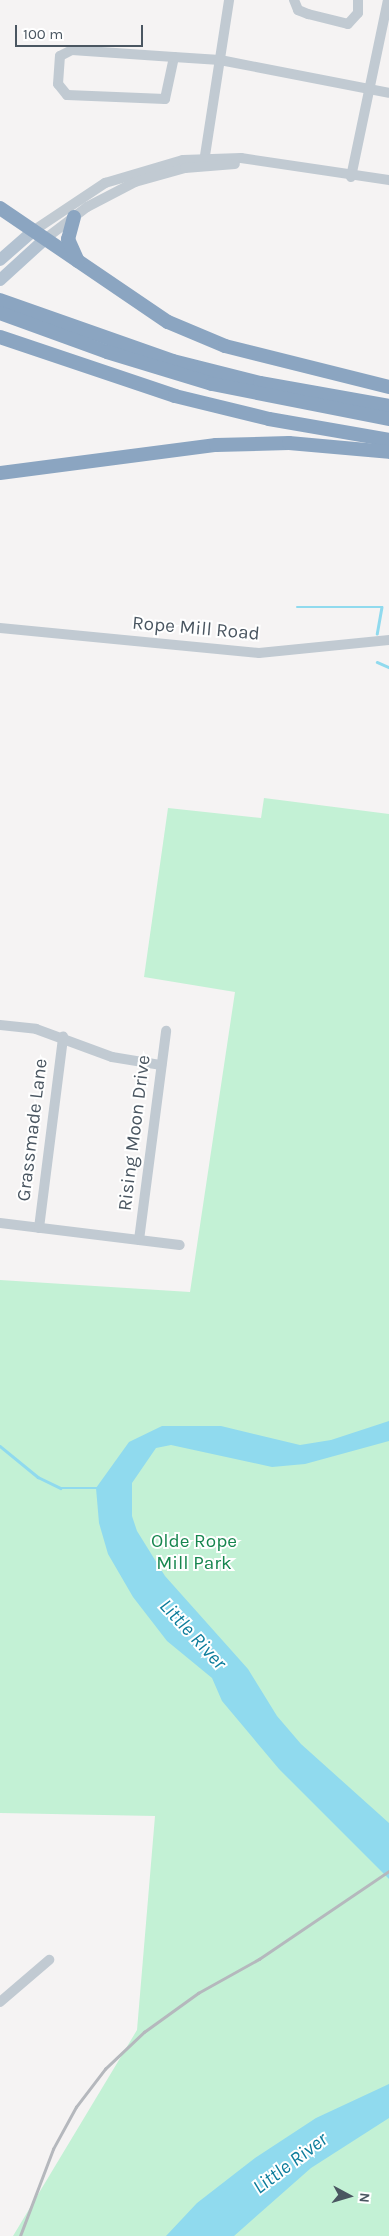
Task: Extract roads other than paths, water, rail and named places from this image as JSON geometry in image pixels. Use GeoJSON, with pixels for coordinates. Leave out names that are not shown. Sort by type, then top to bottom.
{"type":"FeatureCollection","features":[{"type":"Feature","properties":{"kind":"highway"},"geometry":{"type":"LineString","coordinates":[[0,208],[150,312],[196,335],[264,358],[389,387]]}},
{"type":"Feature","properties":{"kind":"highway"},"geometry":{"type":"LineString","coordinates":[[74,217],[68,239],[80,263]]}},
{"type":"Feature","properties":{"kind":"highway"},"geometry":{"type":"LineString","coordinates":[[0,300],[173,361],[269,384],[389,406]]}},
{"type":"Feature","properties":{"kind":"highway"},"geometry":{"type":"LineString","coordinates":[[0,312],[107,352],[212,384],[389,419]]}},
{"type":"Feature","properties":{"kind":"highway"},"geometry":{"type":"LineString","coordinates":[[0,337],[175,396],[269,419],[389,440]]}},
{"type":"Feature","properties":{"kind":"highway"},"geometry":{"type":"LineString","coordinates":[[0,473],[216,445],[289,443],[389,452]]}},
{"type":"Feature","properties":{"kind":"main road"},"geometry":{"type":"LineString","coordinates":[[0,260],[33,231]]}},
{"type":"Feature","properties":{"kind":"main road"},"geometry":{"type":"LineString","coordinates":[[2,278],[45,239]]}},
{"type":"Feature","properties":{"kind":"street"},"geometry":{"type":"LineString","coordinates":[[204,161],[229,0]]}},
{"type":"Feature","properties":{"kind":"street"},"geometry":{"type":"LineString","coordinates":[[294,0],[298,10],[348,24],[358,13],[358,0]]}},
{"type":"Feature","properties":{"kind":"street"},"geometry":{"type":"LineString","coordinates":[[351,177],[388,0]]}},
{"type":"Feature","properties":{"kind":"street"},"geometry":{"type":"LineString","coordinates":[[174,57],[165,99],[67,95],[58,84],[58,63],[64,51],[174,57],[220,60],[389,93]]}},
{"type":"Feature","properties":{"kind":"street"},"geometry":{"type":"LineString","coordinates":[[45,239],[74,217],[135,182],[204,161]]}},
{"type":"Feature","properties":{"kind":"street"},"geometry":{"type":"LineString","coordinates":[[33,231],[66,205],[105,183],[146,168],[204,161],[260,162],[364,179],[389,180]]}},
{"type":"Feature","properties":{"kind":"street","name":"Rope Mill Road"},"geometry":{"type":"LineString","coordinates":[[0,628],[259,653],[389,640]]}},
{"type":"Feature","properties":{"kind":"street"},"geometry":{"type":"LineString","coordinates":[[0,1025],[36,1029],[112,1057],[161,1065]]}},
{"type":"Feature","properties":{"kind":"street","name":"Rising Moon Drive"},"geometry":{"type":"LineString","coordinates":[[139,1240],[166,1031]]}},
{"type":"Feature","properties":{"kind":"street","name":"Grassmade Lane"},"geometry":{"type":"LineString","coordinates":[[39,1228],[63,1038]]}},
{"type":"Feature","properties":{"kind":"street"},"geometry":{"type":"LineString","coordinates":[[0,1223],[180,1245]]}},
{"type":"Feature","properties":{"kind":"street"},"geometry":{"type":"LineString","coordinates":[[0,2002],[48,1960]]}},
{"type":"Feature","properties":{"kind":"water","name":"Little River"},"geometry":{"type":"Polygon","coordinates":[[[389,1421],[389,1441],[305,1464],[272,1467],[171,1445],[156,1448],[132,1483],[132,1516],[137,1531],[165,1576],[248,1669],[277,1716],[301,1744],[389,1823],[389,1879],[279,1769],[222,1701],[212,1678],[167,1641],[133,1597],[108,1554],[99,1523],[96,1488],[129,1442],[162,1426],[221,1426],[300,1445],[331,1440],[389,1421]]]}},
{"type":"Feature","properties":{"kind":"water","name":"Little River"},"geometry":{"type":"Polygon","coordinates":[[[389,2084],[389,2118],[311,2168],[234,2236],[166,2236],[197,2203],[255,2158],[316,2118],[389,2084]]]}},
{"type":"Feature","properties":{"kind":"waterway"},"geometry":{"type":"LineString","coordinates":[[297,607],[382,607],[377,634]]}},
{"type":"Feature","properties":{"kind":"waterway"},"geometry":{"type":"LineString","coordinates":[[377,662],[389,667]]}},
{"type":"Feature","properties":{"kind":"waterway"},"geometry":{"type":"LineString","coordinates":[[0,1446],[38,1477],[61,1488],[97,1488]]}},
{"type":"Feature","properties":{"kind":"railway"},"geometry":{"type":"LineString","coordinates":[[20,2236],[53,2149],[76,2107],[105,2069],[144,2032],[198,1993],[259,1959],[389,1871]]}},
{"type":"Feature","properties":{"kind":"park label","name":"Olde Rope Mill Park"},"geometry":{"type":"Point","coordinates":[194,1553]}}]}
